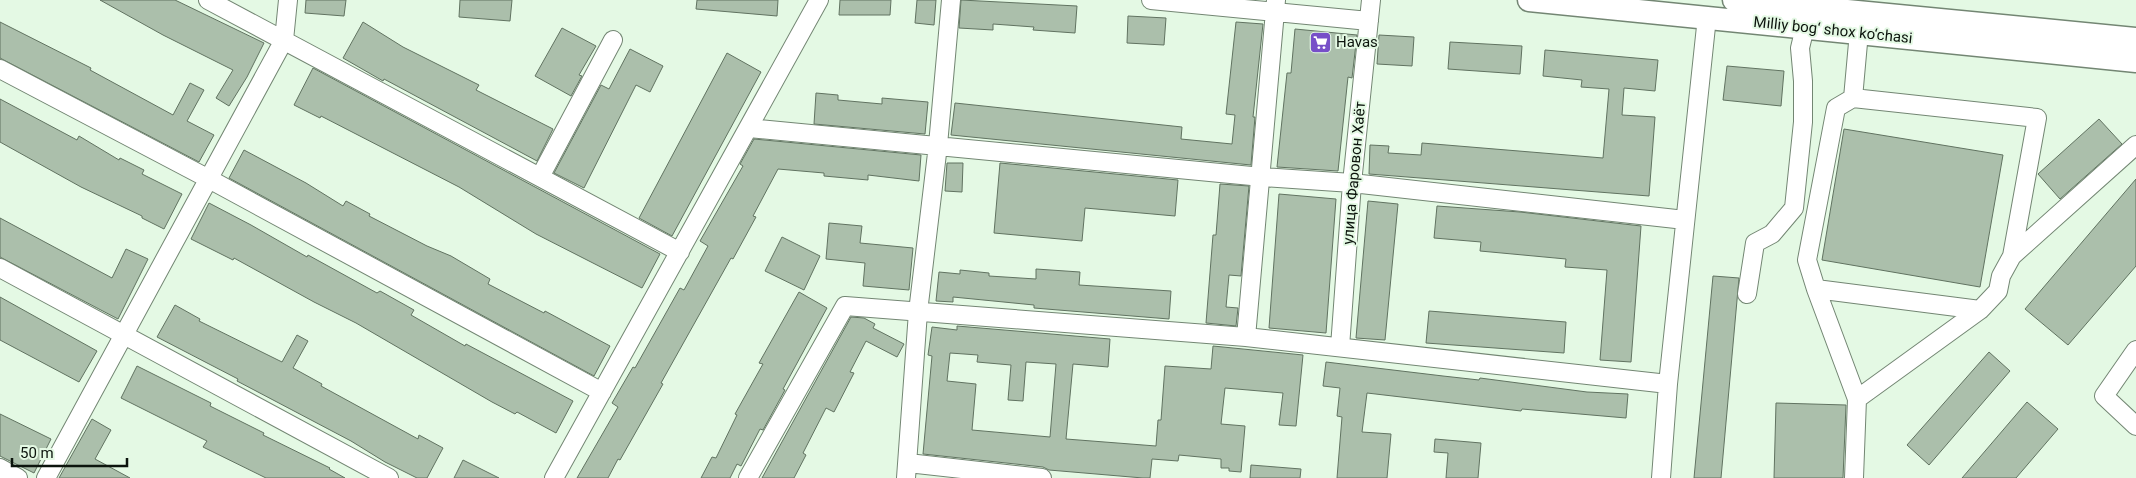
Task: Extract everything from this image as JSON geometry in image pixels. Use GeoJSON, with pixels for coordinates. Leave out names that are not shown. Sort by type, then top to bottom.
{"type":"FeatureCollection","features":[{"type":"Feature","properties":{"kind":"main road","name":"Milliy bog‘ shox ko‘chasi"},"geometry":{"type":"LineString","coordinates":[[1529,0],[2136,61]]}},
{"type":"Feature","properties":{"kind":"main road","name":"Milliy bog‘ shox ko‘chasi"},"geometry":{"type":"LineString","coordinates":[[1734,0],[1825,4],[2136,39]]}},
{"type":"Feature","properties":{"kind":"main road"},"geometry":{"type":"LineString","coordinates":[[2032,51],[2034,29]]}},
{"type":"Feature","properties":{"kind":"street"},"geometry":{"type":"LineString","coordinates":[[208,0],[680,252]]}},
{"type":"Feature","properties":{"kind":"street"},"geometry":{"type":"LineString","coordinates":[[46,478],[284,40],[288,0]]}},
{"type":"Feature","properties":{"kind":"street"},"geometry":{"type":"LineString","coordinates":[[554,478],[819,0]]}},
{"type":"Feature","properties":{"kind":"street"},"geometry":{"type":"LineString","coordinates":[[951,0],[938,145],[918,312],[907,471],[1042,478]]}},
{"type":"Feature","properties":{"kind":"street"},"geometry":{"type":"LineString","coordinates":[[1151,0],[1275,6],[1369,21]]}},
{"type":"Feature","properties":{"kind":"street","name":"улица Фаровон Хаёт"},"geometry":{"type":"LineString","coordinates":[[1340,347],[1352,183],[1372,0]]}},
{"type":"Feature","properties":{"kind":"street"},"geometry":{"type":"LineString","coordinates":[[1246,337],[1262,177],[1275,6]]}},
{"type":"Feature","properties":{"kind":"street"},"geometry":{"type":"LineString","coordinates":[[1661,478],[1668,384],[1707,17]]}},
{"type":"Feature","properties":{"kind":"street"},"geometry":{"type":"LineString","coordinates":[[1747,294],[1755,243],[1772,234],[1794,208],[1803,122],[1803,81],[1800,48],[1805,27]]}},
{"type":"Feature","properties":{"kind":"street"},"geometry":{"type":"LineString","coordinates":[[1852,98],[1859,32]]}},
{"type":"Feature","properties":{"kind":"street"},"geometry":{"type":"LineString","coordinates":[[540,177],[613,40]]}},
{"type":"Feature","properties":{"kind":"street"},"geometry":{"type":"LineString","coordinates":[[0,69],[209,179],[602,392]]}},
{"type":"Feature","properties":{"kind":"street"},"geometry":{"type":"LineString","coordinates":[[1854,478],[1857,399],[1807,260],[1836,108],[1852,98],[2038,118],[2012,256],[2001,276],[1998,291],[1980,310],[1857,399]]}},
{"type":"Feature","properties":{"kind":"street"},"geometry":{"type":"LineString","coordinates":[[749,128],[1262,177],[1352,183],[1685,220]]}},
{"type":"Feature","properties":{"kind":"street"},"geometry":{"type":"LineString","coordinates":[[2012,256],[2136,145]]}},
{"type":"Feature","properties":{"kind":"street"},"geometry":{"type":"LineString","coordinates":[[0,268],[389,478]]}},
{"type":"Feature","properties":{"kind":"street"},"geometry":{"type":"LineString","coordinates":[[1816,289],[1980,310]]}},
{"type":"Feature","properties":{"kind":"street"},"geometry":{"type":"LineString","coordinates":[[748,478],[845,306],[1246,337],[1668,384]]}},
{"type":"Feature","properties":{"kind":"street"},"geometry":{"type":"LineString","coordinates":[[2136,350],[2104,396],[2136,426]]}},
{"type":"Feature","properties":{"kind":"street"},"geometry":{"type":"LineString","coordinates":[[0,468],[18,478]]}},
{"type":"Feature","properties":{"kind":"building"},"geometry":{"type":"Polygon","coordinates":[[[100,0],[175,0],[264,43],[247,77],[229,106],[216,98],[233,70],[163,35],[100,0]]]}},
{"type":"Feature","properties":{"kind":"building"},"geometry":{"type":"Polygon","coordinates":[[[306,0],[346,0],[344,16],[305,13],[306,0]]]}},
{"type":"Feature","properties":{"kind":"building"},"geometry":{"type":"Polygon","coordinates":[[[460,0],[512,0],[510,21],[459,17],[460,0]]]}},
{"type":"Feature","properties":{"kind":"building"},"geometry":{"type":"Polygon","coordinates":[[[697,0],[778,0],[777,16],[696,9],[697,0]]]}},
{"type":"Feature","properties":{"kind":"building"},"geometry":{"type":"Polygon","coordinates":[[[840,0],[891,0],[890,15],[839,15],[840,0]]]}},
{"type":"Feature","properties":{"kind":"building"},"geometry":{"type":"Polygon","coordinates":[[[917,0],[936,0],[934,25],[915,23],[917,0]]]}},
{"type":"Feature","properties":{"kind":"building"},"geometry":{"type":"Polygon","coordinates":[[[961,0],[1077,6],[1075,33],[1033,30],[1034,27],[993,24],[993,30],[959,28],[961,0]]]}},
{"type":"Feature","properties":{"kind":"building"},"geometry":{"type":"Polygon","coordinates":[[[1128,16],[1166,18],[1164,45],[1127,43],[1128,16]]]}},
{"type":"Feature","properties":{"kind":"building"},"geometry":{"type":"Polygon","coordinates":[[[0,22],[91,68],[90,70],[173,115],[190,83],[204,90],[187,121],[214,135],[199,162],[0,58],[0,22]]]}},
{"type":"Feature","properties":{"kind":"building"},"geometry":{"type":"Polygon","coordinates":[[[363,22],[403,47],[479,85],[476,90],[553,129],[537,161],[384,79],[383,81],[343,58],[363,22]]]}},
{"type":"Feature","properties":{"kind":"building"},"geometry":{"type":"Polygon","coordinates":[[[1236,22],[1263,24],[1253,117],[1255,117],[1251,165],[951,135],[955,103],[1182,127],[1181,139],[1232,144],[1235,115],[1226,114],[1236,22]]]}},
{"type":"Feature","properties":{"kind":"building"},"geometry":{"type":"Polygon","coordinates":[[[562,28],[596,46],[579,75],[582,76],[571,96],[535,76],[562,28]]]}},
{"type":"Feature","properties":{"kind":"building"},"geometry":{"type":"Polygon","coordinates":[[[1295,29],[1357,35],[1352,78],[1348,77],[1338,171],[1277,167],[1287,73],[1291,73],[1295,29]]]}},
{"type":"Feature","properties":{"kind":"building"},"geometry":{"type":"Polygon","coordinates":[[[1379,35],[1414,37],[1412,66],[1377,64],[1379,35]]]}},
{"type":"Feature","properties":{"kind":"building"},"geometry":{"type":"Polygon","coordinates":[[[1450,42],[1522,46],[1520,74],[1448,69],[1450,42]]]}},
{"type":"Feature","properties":{"kind":"building"},"geometry":{"type":"Polygon","coordinates":[[[630,49],[663,66],[650,92],[636,85],[584,188],[554,173],[601,85],[609,89],[630,49]]]}},
{"type":"Feature","properties":{"kind":"building"},"geometry":{"type":"Polygon","coordinates":[[[1545,50],[1658,60],[1655,91],[1624,88],[1622,115],[1655,117],[1649,196],[1369,174],[1370,145],[1389,146],[1388,153],[1421,155],[1422,143],[1603,158],[1609,89],[1581,87],[1582,80],[1543,76],[1545,50]]]}},
{"type":"Feature","properties":{"kind":"building"},"geometry":{"type":"Polygon","coordinates":[[[727,53],[761,72],[672,236],[639,218],[727,53]]]}},
{"type":"Feature","properties":{"kind":"building"},"geometry":{"type":"Polygon","coordinates":[[[1727,66],[1784,71],[1781,106],[1723,100],[1727,66]]]}},
{"type":"Feature","properties":{"kind":"building"},"geometry":{"type":"Polygon","coordinates":[[[313,68],[660,254],[642,288],[536,234],[459,187],[321,116],[320,118],[294,105],[313,68]]]}},
{"type":"Feature","properties":{"kind":"building"},"geometry":{"type":"Polygon","coordinates":[[[816,93],[838,95],[838,100],[882,104],[882,98],[928,102],[925,134],[814,124],[816,93]]]}},
{"type":"Feature","properties":{"kind":"building"},"geometry":{"type":"Polygon","coordinates":[[[0,99],[77,140],[79,136],[119,160],[120,158],[144,170],[142,174],[182,194],[164,229],[142,218],[142,216],[81,187],[0,142],[0,99]]]}},
{"type":"Feature","properties":{"kind":"building"},"geometry":{"type":"Polygon","coordinates":[[[2099,119],[2122,144],[2060,199],[2038,174],[2099,119]]]}},
{"type":"Feature","properties":{"kind":"building"},"geometry":{"type":"Polygon","coordinates":[[[1844,129],[2003,155],[1980,287],[1822,260],[1844,129]]]}},
{"type":"Feature","properties":{"kind":"building"},"geometry":{"type":"Polygon","coordinates":[[[754,139],[921,155],[919,181],[868,175],[868,180],[824,176],[824,173],[778,169],[753,216],[756,217],[661,383],[663,384],[620,460],[618,459],[608,478],[577,478],[618,407],[612,403],[633,367],[635,368],[680,288],[684,290],[708,246],[700,241],[743,166],[740,164],[754,139]]]}},
{"type":"Feature","properties":{"kind":"building"},"geometry":{"type":"Polygon","coordinates":[[[244,150],[306,183],[343,206],[346,201],[370,214],[369,216],[427,246],[451,256],[490,279],[488,284],[544,313],[545,311],[610,346],[594,376],[229,178],[244,150]]]}},
{"type":"Feature","properties":{"kind":"building"},"geometry":{"type":"Polygon","coordinates":[[[947,163],[963,163],[962,192],[945,191],[947,163]]]}},
{"type":"Feature","properties":{"kind":"building"},"geometry":{"type":"Polygon","coordinates":[[[1000,163],[1178,180],[1175,216],[1085,208],[1082,241],[994,233],[1000,163]]]}},
{"type":"Feature","properties":{"kind":"building"},"geometry":{"type":"Polygon","coordinates":[[[2136,179],[2136,266],[2068,345],[2025,309],[2136,179]]]}},
{"type":"Feature","properties":{"kind":"building"},"geometry":{"type":"Polygon","coordinates":[[[1220,184],[1249,186],[1241,276],[1229,275],[1226,307],[1238,308],[1236,326],[1206,323],[1213,235],[1216,235],[1220,184]]]}},
{"type":"Feature","properties":{"kind":"building"},"geometry":{"type":"Polygon","coordinates":[[[1279,194],[1336,199],[1326,333],[1269,328],[1279,194]]]}},
{"type":"Feature","properties":{"kind":"building"},"geometry":{"type":"Polygon","coordinates":[[[1368,201],[1398,204],[1385,340],[1356,338],[1368,201]]]}},
{"type":"Feature","properties":{"kind":"building"},"geometry":{"type":"Polygon","coordinates":[[[209,203],[307,257],[308,255],[377,293],[380,291],[414,310],[411,315],[465,346],[466,344],[573,401],[556,433],[517,412],[515,414],[492,402],[356,323],[234,258],[233,260],[191,239],[209,203]]]}},
{"type":"Feature","properties":{"kind":"building"},"geometry":{"type":"Polygon","coordinates":[[[1437,206],[1520,212],[1641,226],[1631,362],[1600,360],[1607,270],[1565,267],[1566,259],[1480,251],[1481,242],[1434,238],[1437,206]]]}},
{"type":"Feature","properties":{"kind":"building"},"geometry":{"type":"Polygon","coordinates":[[[0,218],[112,278],[126,249],[148,259],[118,319],[0,257],[0,218]]]}},
{"type":"Feature","properties":{"kind":"building"},"geometry":{"type":"Polygon","coordinates":[[[829,223],[862,226],[860,243],[913,248],[909,290],[863,286],[865,263],[826,259],[829,223]]]}},
{"type":"Feature","properties":{"kind":"building"},"geometry":{"type":"Polygon","coordinates":[[[782,237],[820,256],[804,290],[765,271],[782,237]]]}},
{"type":"Feature","properties":{"kind":"building"},"geometry":{"type":"Polygon","coordinates":[[[1036,269],[1080,272],[1079,285],[1171,291],[1169,319],[1034,308],[1034,305],[953,297],[953,302],[936,301],[939,272],[960,274],[960,270],[989,273],[989,276],[1036,279],[1036,269]]]}},
{"type":"Feature","properties":{"kind":"building"},"geometry":{"type":"Polygon","coordinates":[[[1713,276],[1739,278],[1721,478],[1694,478],[1713,276]]]}},
{"type":"Feature","properties":{"kind":"building"},"geometry":{"type":"Polygon","coordinates":[[[799,292],[827,308],[783,389],[785,390],[763,430],[760,429],[741,466],[737,464],[730,478],[701,478],[712,457],[716,458],[737,415],[735,414],[763,364],[759,363],[799,292]]]}},
{"type":"Feature","properties":{"kind":"building"},"geometry":{"type":"Polygon","coordinates":[[[0,297],[97,351],[79,382],[0,340],[0,297]]]}},
{"type":"Feature","properties":{"kind":"building"},"geometry":{"type":"Polygon","coordinates":[[[175,305],[200,319],[199,321],[282,362],[297,335],[308,341],[293,368],[322,384],[321,386],[418,439],[419,435],[443,448],[427,478],[417,478],[385,462],[351,441],[237,381],[238,379],[157,337],[175,305]]]}},
{"type":"Feature","properties":{"kind":"building"},"geometry":{"type":"Polygon","coordinates":[[[1429,311],[1566,322],[1564,353],[1426,343],[1429,311]]]}},
{"type":"Feature","properties":{"kind":"building"},"geometry":{"type":"Polygon","coordinates":[[[851,317],[864,318],[875,324],[873,328],[904,344],[897,357],[866,341],[850,372],[854,373],[834,412],[826,408],[803,453],[806,455],[794,478],[762,478],[851,317]]]}},
{"type":"Feature","properties":{"kind":"building"},"geometry":{"type":"Polygon","coordinates":[[[957,326],[1110,339],[1108,367],[1073,364],[1066,439],[1156,446],[1158,420],[1161,420],[1165,366],[1211,369],[1213,346],[1303,355],[1296,426],[1279,425],[1283,393],[1225,388],[1221,424],[1245,426],[1241,472],[1229,471],[1229,468],[1221,468],[1221,459],[1179,455],[1178,461],[1152,459],[1150,478],[1143,478],[1049,470],[1043,467],[923,454],[932,356],[928,355],[932,327],[957,330],[957,326]],[[950,353],[947,381],[976,384],[972,430],[1050,437],[1056,364],[1026,362],[1023,401],[1008,400],[1011,365],[977,362],[978,355],[950,353]]]}},
{"type":"Feature","properties":{"kind":"building"},"geometry":{"type":"Polygon","coordinates":[[[1989,352],[2010,371],[1929,465],[1907,445],[1989,352]]]}},
{"type":"Feature","properties":{"kind":"building"},"geometry":{"type":"Polygon","coordinates":[[[1326,362],[1479,380],[1480,378],[1587,392],[1628,394],[1626,418],[1522,409],[1521,411],[1367,393],[1362,432],[1391,434],[1387,478],[1337,478],[1342,417],[1337,416],[1340,388],[1323,386],[1326,362]]]}},
{"type":"Feature","properties":{"kind":"building"},"geometry":{"type":"Polygon","coordinates":[[[137,366],[211,403],[210,406],[330,468],[345,478],[266,478],[203,447],[207,441],[121,398],[137,366]]]}},
{"type":"Feature","properties":{"kind":"building"},"geometry":{"type":"Polygon","coordinates":[[[2027,402],[2058,429],[2016,478],[1962,478],[2027,402]]]}},
{"type":"Feature","properties":{"kind":"building"},"geometry":{"type":"Polygon","coordinates":[[[1776,403],[1846,405],[1843,478],[1774,478],[1776,403]]]}},
{"type":"Feature","properties":{"kind":"building"},"geometry":{"type":"Polygon","coordinates":[[[0,414],[51,439],[34,473],[0,456],[0,414]]]}},
{"type":"Feature","properties":{"kind":"building"},"geometry":{"type":"Polygon","coordinates":[[[92,419],[111,430],[95,459],[130,478],[59,478],[92,419]]]}},
{"type":"Feature","properties":{"kind":"building"},"geometry":{"type":"Polygon","coordinates":[[[1435,439],[1481,443],[1478,478],[1446,478],[1448,453],[1434,452],[1435,439]]]}},
{"type":"Feature","properties":{"kind":"building"},"geometry":{"type":"Polygon","coordinates":[[[463,460],[499,478],[454,478],[463,460]]]}},
{"type":"Feature","properties":{"kind":"building"},"geometry":{"type":"Polygon","coordinates":[[[1251,465],[1301,469],[1300,478],[1250,478],[1251,465]]]}},
{"type":"Feature","properties":{"kind":"place","name":"Havas"},"geometry":{"type":"Point","coordinates":[1320,42]}}]}
